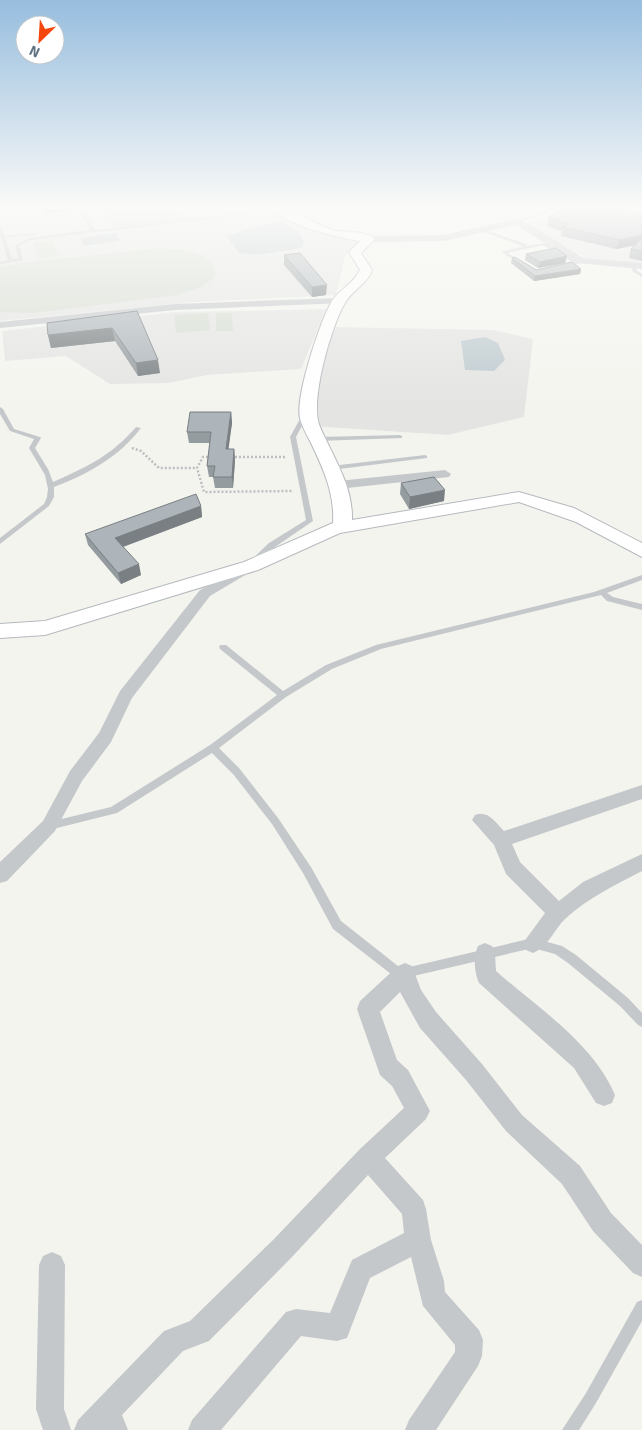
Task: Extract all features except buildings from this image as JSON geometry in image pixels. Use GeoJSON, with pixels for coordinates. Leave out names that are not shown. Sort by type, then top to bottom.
{"type":"FeatureCollection","features":[{"type":"Feature","properties":{"kind":"main road"},"geometry":{"type":"LineString","coordinates":[[342,528],[344,509],[338,485],[307,410],[315,365],[338,301],[364,277],[365,273]]}},
{"type":"Feature","properties":{"kind":"main road"},"geometry":{"type":"LineString","coordinates":[[0,631],[45,628],[251,566],[311,541],[336,528],[519,497],[547,503],[593,521],[642,551]]}},
{"type":"Feature","properties":{"kind":"street"},"geometry":{"type":"LineString","coordinates":[[0,325],[175,307],[338,301]]}},
{"type":"Feature","properties":{"kind":"street"},"geometry":{"type":"LineString","coordinates":[[338,485],[445,474]]}},
{"type":"Feature","properties":{"kind":"street"},"geometry":{"type":"LineString","coordinates":[[0,876],[49,826],[76,776],[105,737],[126,695],[205,593],[251,566]]}},
{"type":"Feature","properties":{"kind":"street"},"geometry":{"type":"LineString","coordinates":[[501,840],[642,792]]}},
{"type":"Feature","properties":{"kind":"street"},"geometry":{"type":"LineString","coordinates":[[481,820],[501,840],[513,868],[558,913]]}},
{"type":"Feature","properties":{"kind":"street"},"geometry":{"type":"LineString","coordinates":[[533,943],[558,913],[590,888],[642,862]]}},
{"type":"Feature","properties":{"kind":"street"},"geometry":{"type":"LineString","coordinates":[[485,953],[486,976],[582,1060],[604,1095]]}},
{"type":"Feature","properties":{"kind":"street"},"geometry":{"type":"LineString","coordinates":[[103,1424],[174,1342],[199,1331],[283,1248],[368,1157],[418,1110],[400,1078],[388,1066],[368,1009],[405,973],[412,996],[428,1020],[474,1072],[514,1123],[571,1175],[602,1222],[642,1264]]}},
{"type":"Feature","properties":{"kind":"street"},"geometry":{"type":"LineString","coordinates":[[368,1157],[414,1209],[418,1240],[431,1280],[432,1297],[469,1340],[465,1361],[418,1430]]}},
{"type":"Feature","properties":{"kind":"street"},"geometry":{"type":"LineString","coordinates":[[202,1430],[296,1322],[336,1328],[361,1270],[418,1240]]}},
{"type":"Feature","properties":{"kind":"street"},"geometry":{"type":"LineString","coordinates":[[52,1265],[50,1409],[57,1430]]}},
{"type":"Feature","properties":{"kind":"lane"},"geometry":{"type":"LineString","coordinates":[[0,408],[12,430],[38,438],[32,448],[53,485],[47,505],[0,542]]}},
{"type":"Feature","properties":{"kind":"lane"},"geometry":{"type":"LineString","coordinates":[[251,566],[272,545],[310,521],[293,438],[307,410]]}},
{"type":"Feature","properties":{"kind":"lane"},"geometry":{"type":"LineString","coordinates":[[53,485],[103,462],[124,446],[138,428]]}},
{"type":"Feature","properties":{"kind":"lane"},"geometry":{"type":"LineString","coordinates":[[318,440],[400,436]]}},
{"type":"Feature","properties":{"kind":"lane"},"geometry":{"type":"LineString","coordinates":[[331,468],[425,457]]}},
{"type":"Feature","properties":{"kind":"lane"},"geometry":{"type":"LineString","coordinates":[[49,826],[114,810],[213,748],[283,695],[329,666],[379,647],[602,592],[642,577]]}},
{"type":"Feature","properties":{"kind":"lane"},"geometry":{"type":"LineString","coordinates":[[602,592],[610,598],[642,607]]}},
{"type":"Feature","properties":{"kind":"lane"},"geometry":{"type":"LineString","coordinates":[[223,648],[283,695]]}},
{"type":"Feature","properties":{"kind":"lane"},"geometry":{"type":"LineString","coordinates":[[213,748],[236,771],[275,821],[307,870],[337,925],[395,970],[405,973],[533,943],[558,950],[572,960],[624,1002],[642,1021]]}},
{"type":"Feature","properties":{"kind":"lane"},"geometry":{"type":"LineString","coordinates":[[570,1430],[591,1398],[642,1307]]}},
{"type":"Feature","properties":{"kind":"path"},"geometry":{"type":"LineString","coordinates":[[124,446],[141,451],[159,468],[197,468]]}},
{"type":"Feature","properties":{"kind":"path"},"geometry":{"type":"LineString","coordinates":[[212,457],[203,457],[197,468],[204,492],[304,491]]}},
{"type":"Feature","properties":{"kind":"path"},"geometry":{"type":"LineString","coordinates":[[222,457],[298,458]]}},
{"type":"Feature","properties":{"kind":"shaded area"},"geometry":{"type":"Polygon","coordinates":[[[0,273],[341,273],[336,295],[194,302],[0,321],[0,273]]]}},
{"type":"Feature","properties":{"kind":"shaded area"},"geometry":{"type":"Polygon","coordinates":[[[0,273],[215,273],[212,279],[201,287],[177,295],[33,313],[0,312],[0,273]]]}},
{"type":"Feature","properties":{"kind":"shaded area"},"geometry":{"type":"Polygon","coordinates":[[[326,309],[301,369],[207,375],[168,383],[110,384],[66,356],[5,361],[2,331],[176,312],[326,309]]]}},
{"type":"Feature","properties":{"kind":"shaded area"},"geometry":{"type":"Polygon","coordinates":[[[208,313],[210,330],[176,333],[174,315],[208,313]]]}},
{"type":"Feature","properties":{"kind":"shaded area"},"geometry":{"type":"Polygon","coordinates":[[[216,313],[232,313],[233,331],[216,331],[216,313]]]}},
{"type":"Feature","properties":{"kind":"shaded area"},"geometry":{"type":"Polygon","coordinates":[[[329,327],[493,330],[533,339],[524,417],[448,435],[311,426],[329,327]]]}},
{"type":"Feature","properties":{"kind":"shaded area"},"geometry":{"type":"Polygon","coordinates":[[[485,337],[498,343],[505,360],[494,371],[465,370],[461,341],[485,337]]]}}]}
